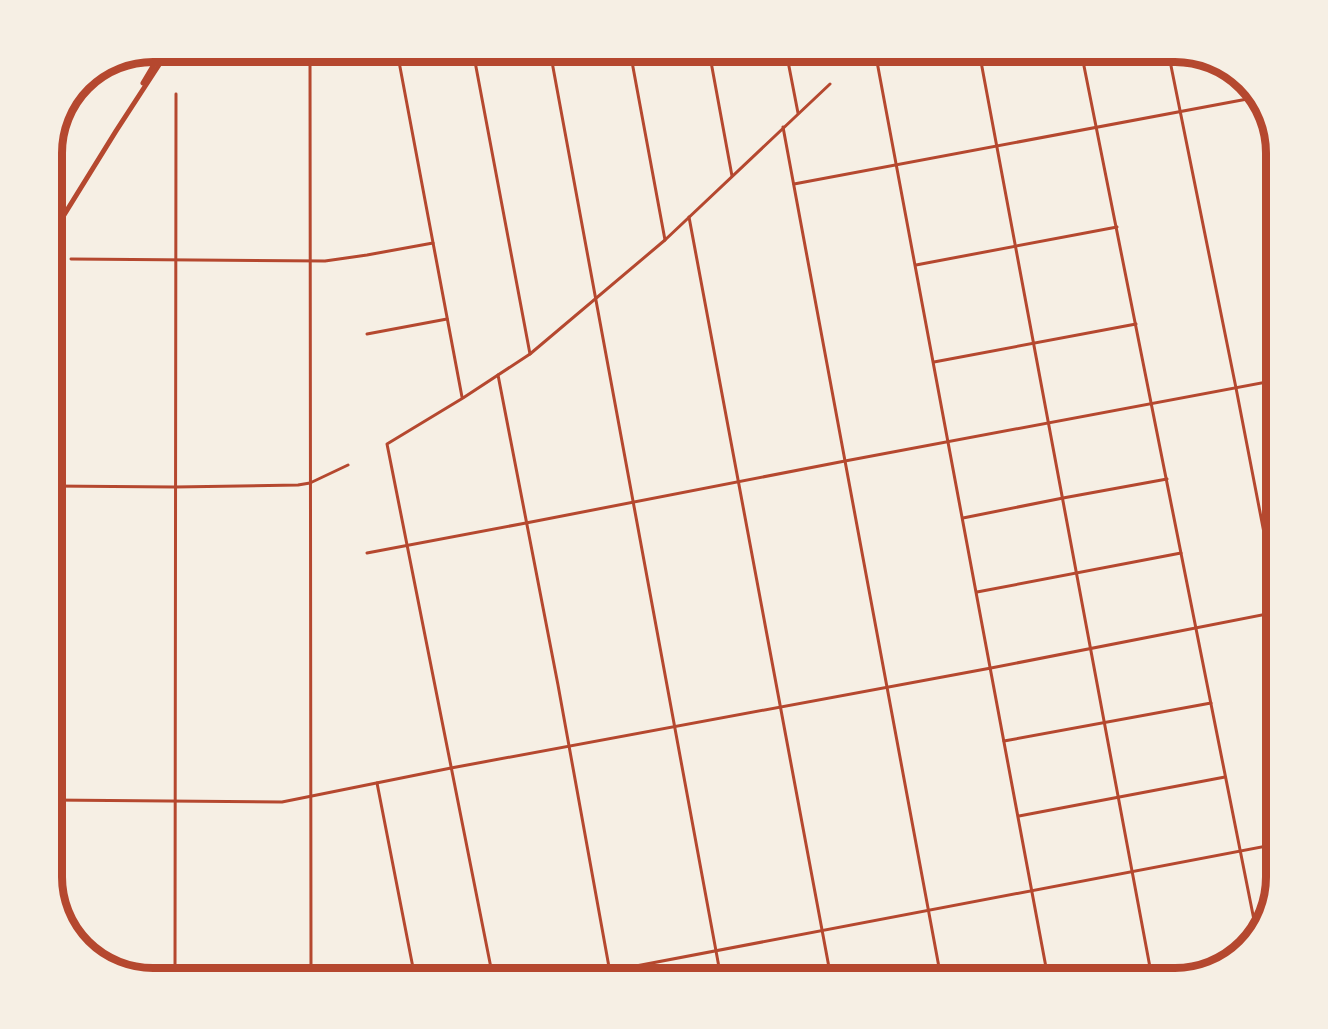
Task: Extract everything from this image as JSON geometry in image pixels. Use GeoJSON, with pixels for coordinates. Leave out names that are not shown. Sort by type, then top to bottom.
{"type":"FeatureCollection","features":[{"type":"Feature","properties":{"kind":"highway"},"geometry":{"type":"LineString","coordinates":[[116,131],[156,62]]}},
{"type":"Feature","properties":{"kind":"highway"},"geometry":{"type":"LineString","coordinates":[[62,218],[161,62]]}},
{"type":"Feature","properties":{"kind":"street"},"geometry":{"type":"LineString","coordinates":[[310,62],[311,968]]}},
{"type":"Feature","properties":{"kind":"street"},"geometry":{"type":"LineString","coordinates":[[399,62],[463,398]]}},
{"type":"Feature","properties":{"kind":"street"},"geometry":{"type":"LineString","coordinates":[[475,62],[530,354]]}},
{"type":"Feature","properties":{"kind":"street"},"geometry":{"type":"LineString","coordinates":[[552,62],[719,968]]}},
{"type":"Feature","properties":{"kind":"street"},"geometry":{"type":"LineString","coordinates":[[632,62],[665,240]]}},
{"type":"Feature","properties":{"kind":"street"},"geometry":{"type":"LineString","coordinates":[[711,62],[733,177]]}},
{"type":"Feature","properties":{"kind":"street"},"geometry":{"type":"LineString","coordinates":[[788,62],[798,113]]}},
{"type":"Feature","properties":{"kind":"street"},"geometry":{"type":"LineString","coordinates":[[877,62],[1046,968]]}},
{"type":"Feature","properties":{"kind":"street"},"geometry":{"type":"LineString","coordinates":[[981,62],[1150,968]]}},
{"type":"Feature","properties":{"kind":"street"},"geometry":{"type":"LineString","coordinates":[[1083,62],[1254,922]]}},
{"type":"Feature","properties":{"kind":"street"},"geometry":{"type":"LineString","coordinates":[[1170,62],[1266,543]]}},
{"type":"Feature","properties":{"kind":"street"},"geometry":{"type":"LineString","coordinates":[[490,968],[387,444],[530,354],[665,240],[830,84]]}},
{"type":"Feature","properties":{"kind":"street"},"geometry":{"type":"LineString","coordinates":[[175,968],[176,94]]}},
{"type":"Feature","properties":{"kind":"street"},"geometry":{"type":"LineString","coordinates":[[794,184],[1249,99]]}},
{"type":"Feature","properties":{"kind":"street"},"geometry":{"type":"LineString","coordinates":[[783,127],[939,968]]}},
{"type":"Feature","properties":{"kind":"street"},"geometry":{"type":"LineString","coordinates":[[689,217],[829,968]]}},
{"type":"Feature","properties":{"kind":"street"},"geometry":{"type":"LineString","coordinates":[[916,265],[1117,227]]}},
{"type":"Feature","properties":{"kind":"street"},"geometry":{"type":"LineString","coordinates":[[71,260],[311,261],[368,255],[434,243]]}},
{"type":"Feature","properties":{"kind":"street"},"geometry":{"type":"LineString","coordinates":[[367,334],[447,320]]}},
{"type":"Feature","properties":{"kind":"street"},"geometry":{"type":"LineString","coordinates":[[934,362],[1136,324]]}},
{"type":"Feature","properties":{"kind":"street"},"geometry":{"type":"LineString","coordinates":[[498,375],[540,589],[608,968]]}},
{"type":"Feature","properties":{"kind":"street"},"geometry":{"type":"LineString","coordinates":[[367,553],[1266,382]]}},
{"type":"Feature","properties":{"kind":"street"},"geometry":{"type":"LineString","coordinates":[[62,486],[298,485],[310,483],[348,465]]}},
{"type":"Feature","properties":{"kind":"street"},"geometry":{"type":"LineString","coordinates":[[963,518],[1167,479]]}},
{"type":"Feature","properties":{"kind":"street"},"geometry":{"type":"LineString","coordinates":[[976,592],[1181,553]]}},
{"type":"Feature","properties":{"kind":"street"},"geometry":{"type":"LineString","coordinates":[[62,800],[282,802],[1266,614]]}},
{"type":"Feature","properties":{"kind":"street"},"geometry":{"type":"LineString","coordinates":[[1004,741],[1211,704]]}},
{"type":"Feature","properties":{"kind":"street"},"geometry":{"type":"LineString","coordinates":[[1019,816],[1225,777]]}},
{"type":"Feature","properties":{"kind":"street"},"geometry":{"type":"LineString","coordinates":[[378,783],[413,968]]}},
{"type":"Feature","properties":{"kind":"street"},"geometry":{"type":"LineString","coordinates":[[624,968],[1266,846]]}}]}
